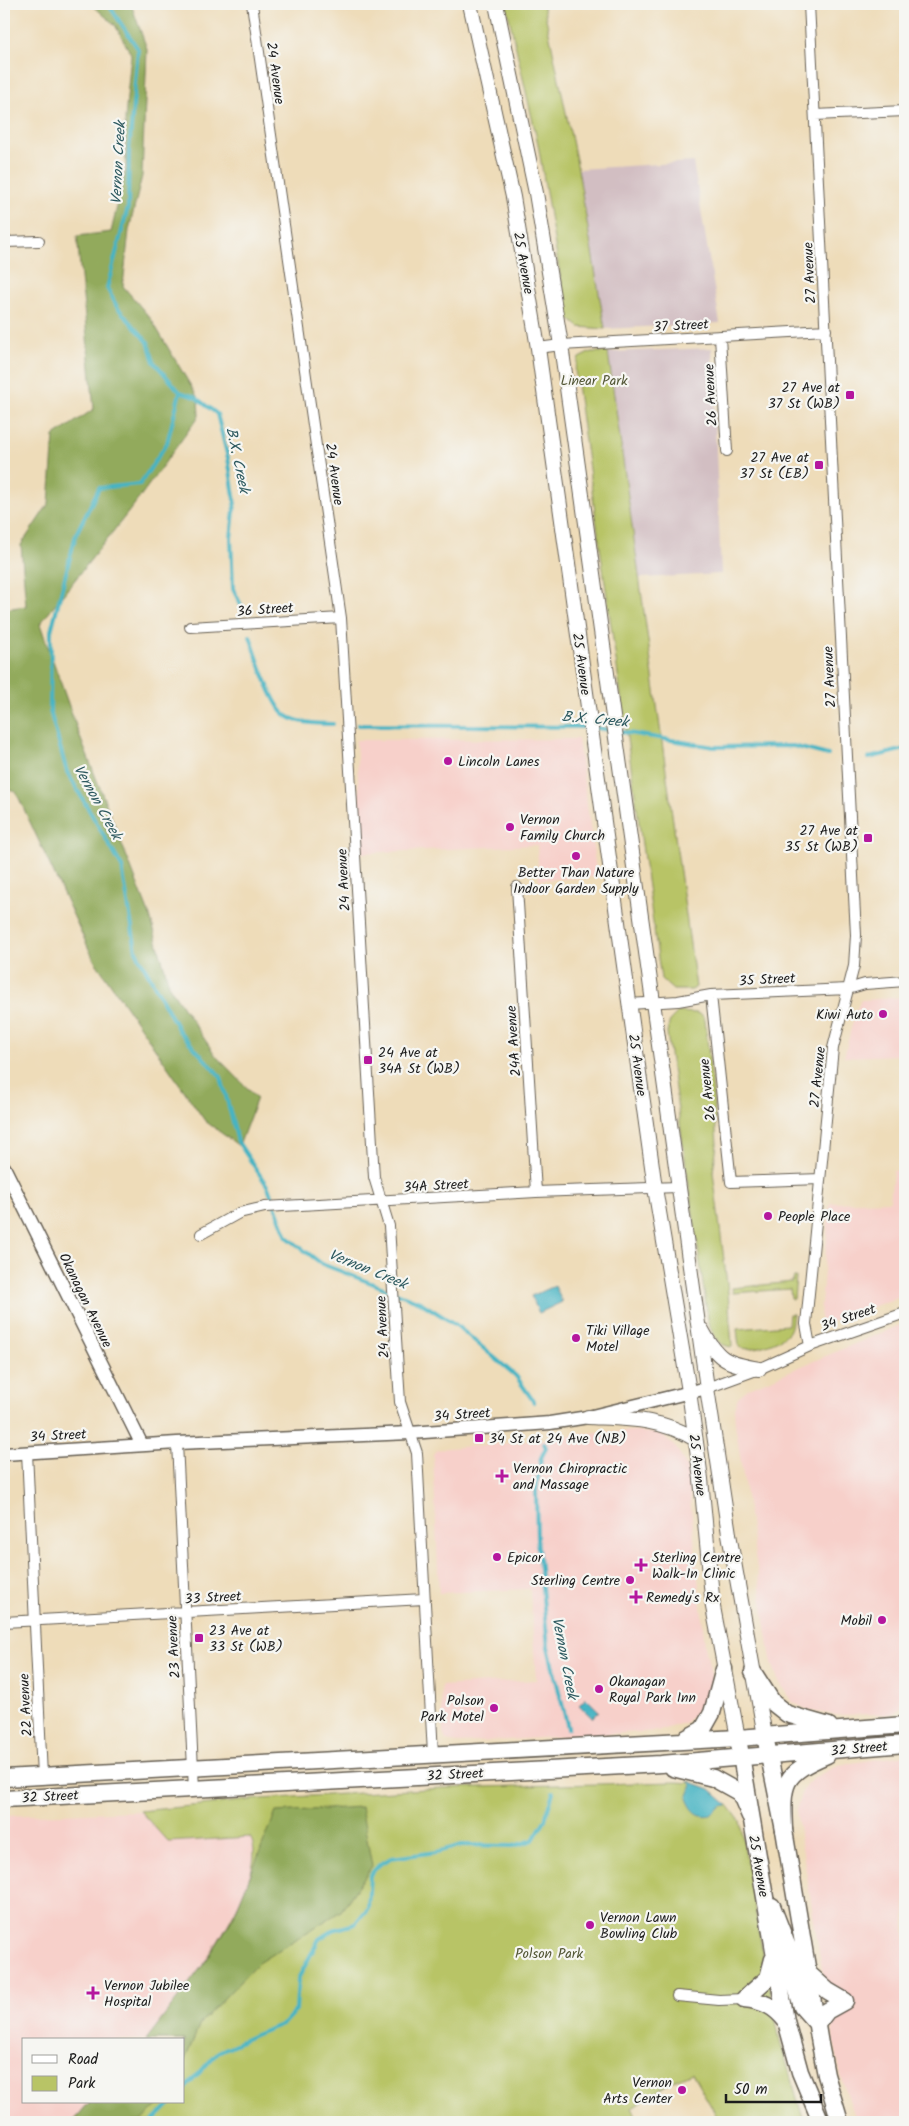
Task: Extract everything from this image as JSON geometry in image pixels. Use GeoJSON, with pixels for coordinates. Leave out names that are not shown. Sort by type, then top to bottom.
{"type":"FeatureCollection","features":[{"type":"Feature","properties":{"kind":"main road","name":"25 Avenue"},"geometry":{"type":"LineString","coordinates":[[470,4],[513,198],[538,348],[655,1188],[689,1391],[713,1607],[738,1738],[786,2021],[800,2072],[821,2122]]}},
{"type":"Feature","properties":{"kind":"main road","name":"25 Avenue"},"geometry":{"type":"LineString","coordinates":[[496,4],[536,193],[561,345],[728,1534],[768,1756],[784,1830],[826,2075],[841,2119]]}},
{"type":"Feature","properties":{"kind":"main road"},"geometry":{"type":"LineString","coordinates":[[698,1322],[713,1351],[727,1361],[759,1369]]}},
{"type":"Feature","properties":{"kind":"main road"},"geometry":{"type":"LineString","coordinates":[[588,1417],[638,1419],[676,1428],[695,1439]]}},
{"type":"Feature","properties":{"kind":"main road"},"geometry":{"type":"LineString","coordinates":[[682,1741],[703,1729],[715,1706],[724,1669]]}},
{"type":"Feature","properties":{"kind":"main road"},"geometry":{"type":"LineString","coordinates":[[753,1672],[773,1703],[787,1714],[841,1729]]}},
{"type":"Feature","properties":{"kind":"main road","name":"32 Street"},"geometry":{"type":"LineString","coordinates":[[4,1778],[738,1738],[905,1724]]}},
{"type":"Feature","properties":{"kind":"main road","name":"32 Street"},"geometry":{"type":"LineString","coordinates":[[4,1799],[661,1764],[905,1744]]}},
{"type":"Feature","properties":{"kind":"main road"},"geometry":{"type":"LineString","coordinates":[[784,1830],[783,1798],[787,1782],[793,1773],[804,1765],[841,1749]]}},
{"type":"Feature","properties":{"kind":"main road"},"geometry":{"type":"LineString","coordinates":[[661,1764],[713,1778],[740,1792],[750,1816]]}},
{"type":"Feature","properties":{"kind":"main road"},"geometry":{"type":"LineString","coordinates":[[763,1888],[789,1950],[802,2007],[817,2024],[827,2011],[844,2001],[828,1991],[808,1974]]}},
{"type":"Feature","properties":{"kind":"main road"},"geometry":{"type":"LineString","coordinates":[[744,1999],[768,1978],[774,1956]]}},
{"type":"Feature","properties":{"kind":"main road"},"geometry":{"type":"LineString","coordinates":[[744,1999],[757,2000],[768,2004],[777,2010],[786,2021]]}},
{"type":"Feature","properties":{"kind":"street","name":"24 Avenue"},"geometry":{"type":"LineString","coordinates":[[252,4],[341,618],[374,1176],[380,1202],[389,1226],[400,1402],[417,1453],[434,1754]]}},
{"type":"Feature","properties":{"kind":"street","name":"27 Avenue"},"geometry":{"type":"LineString","coordinates":[[809,4],[856,935],[854,966],[833,1048],[806,1324],[810,1346]]}},
{"type":"Feature","properties":{"kind":"street"},"geometry":{"type":"LineString","coordinates":[[815,115],[905,110]]}},
{"type":"Feature","properties":{"kind":"street"},"geometry":{"type":"LineString","coordinates":[[4,242],[39,240]]}},
{"type":"Feature","properties":{"kind":"street","name":"37 Street"},"geometry":{"type":"LineString","coordinates":[[538,348],[561,345],[826,330]]}},
{"type":"Feature","properties":{"kind":"street","name":"26 Avenue"},"geometry":{"type":"LineString","coordinates":[[720,337],[727,451]]}},
{"type":"Feature","properties":{"kind":"street","name":"36 Street"},"geometry":{"type":"LineString","coordinates":[[190,627],[341,618]]}},
{"type":"Feature","properties":{"kind":"street","name":"24A Avenue"},"geometry":{"type":"LineString","coordinates":[[517,887],[536,1192]]}},
{"type":"Feature","properties":{"kind":"street","name":"35 Street"},"geometry":{"type":"LineString","coordinates":[[629,1004],[653,1003],[711,995],[848,988],[865,984],[905,981]]}},
{"type":"Feature","properties":{"kind":"street","name":"26 Avenue"},"geometry":{"type":"LineString","coordinates":[[711,995],[730,1182],[820,1179]]}},
{"type":"Feature","properties":{"kind":"street","name":"Okanagan Avenue"},"geometry":{"type":"LineString","coordinates":[[4,1167],[142,1445]]}},
{"type":"Feature","properties":{"kind":"street","name":"34A Street"},"geometry":{"type":"LineString","coordinates":[[201,1234],[239,1213],[265,1207],[536,1192],[678,1187]]}},
{"type":"Feature","properties":{"kind":"street","name":"34 Street"},"geometry":{"type":"LineString","coordinates":[[4,1454],[177,1443],[410,1433],[550,1423],[588,1417],[707,1388],[759,1369],[810,1346],[905,1313]]}},
{"type":"Feature","properties":{"kind":"street","name":"23 Avenue"},"geometry":{"type":"LineString","coordinates":[[177,1443],[194,1789]]}},
{"type":"Feature","properties":{"kind":"street","name":"22 Avenue"},"geometry":{"type":"LineString","coordinates":[[27,1452],[42,1776]]}},
{"type":"Feature","properties":{"kind":"street","name":"33 Street"},"geometry":{"type":"LineString","coordinates":[[4,1622],[424,1599]]}},
{"type":"Feature","properties":{"kind":"street"},"geometry":{"type":"LineString","coordinates":[[676,1996],[719,2000],[744,1999]]}},
{"type":"Feature","properties":{"kind":"shaded area"},"geometry":{"type":"Polygon","coordinates":[[[693,162],[720,323],[605,329],[578,169],[693,162]]]}},
{"type":"Feature","properties":{"kind":"shaded area"},"geometry":{"type":"Polygon","coordinates":[[[712,348],[721,574],[640,578],[608,352],[712,348]]]}},
{"type":"Feature","properties":{"kind":"shaded area"},"geometry":{"type":"Polygon","coordinates":[[[578,739],[597,877],[539,880],[537,845],[362,853],[356,740],[578,739]]]}},
{"type":"Feature","properties":{"kind":"shaded area"},"geometry":{"type":"Polygon","coordinates":[[[905,997],[900,1055],[844,1057],[855,1013],[861,1000],[905,997]]]}},
{"type":"Feature","properties":{"kind":"shaded area"},"geometry":{"type":"Polygon","coordinates":[[[905,1170],[905,1295],[828,1323],[821,1323],[830,1203],[890,1201],[893,1171],[905,1170]]]}},
{"type":"Feature","properties":{"kind":"shaded area"},"geometry":{"type":"Polygon","coordinates":[[[905,1323],[905,1651],[900,1709],[892,1714],[837,1715],[810,1711],[792,1702],[778,1680],[771,1660],[734,1408],[738,1397],[749,1388],[905,1323]]]}},
{"type":"Feature","properties":{"kind":"shaded area"},"geometry":{"type":"Polygon","coordinates":[[[633,1431],[662,1434],[677,1449],[687,1468],[705,1646],[714,1687],[703,1706],[686,1722],[659,1731],[458,1743],[446,1741],[443,1732],[441,1686],[536,1680],[530,1589],[439,1593],[433,1454],[437,1450],[448,1448],[513,1443],[598,1432],[633,1431]]]}},
{"type":"Feature","properties":{"kind":"shaded area"},"geometry":{"type":"Polygon","coordinates":[[[905,1755],[905,2122],[857,2122],[841,2077],[833,2037],[796,1810],[801,1794],[807,1784],[817,1776],[838,1765],[905,1755]]]}},
{"type":"Feature","properties":{"kind":"shaded area","name":"Vernon Jubilee Hospital"},"geometry":{"type":"Polygon","coordinates":[[[140,1811],[168,1842],[250,1837],[255,1845],[251,1875],[233,1918],[206,1961],[148,2038],[22,2038],[22,2104],[88,2104],[72,2122],[4,2122],[4,1816],[140,1811]]]}},
{"type":"Feature","properties":{"kind":"green space"},"geometry":{"type":"Polygon","coordinates":[[[91,4],[131,4],[147,49],[142,176],[129,230],[123,286],[151,319],[198,398],[199,416],[134,505],[40,624],[80,737],[150,916],[170,988],[216,1056],[257,1098],[239,1146],[205,1121],[94,960],[16,792],[4,789],[4,609],[26,606],[21,545],[49,503],[54,436],[94,409],[77,236],[111,232],[126,169],[125,119],[131,54],[115,25],[91,4]]]}},
{"type":"Feature","properties":{"kind":"green space"},"geometry":{"type":"Polygon","coordinates":[[[506,4],[543,4],[578,169],[605,329],[579,327],[567,317],[538,144],[506,4]]]}},
{"type":"Feature","properties":{"kind":"green space","name":"Linear Park"},"geometry":{"type":"Polygon","coordinates":[[[591,352],[608,352],[696,987],[692,990],[673,990],[661,979],[575,370],[579,358],[591,352]]]}},
{"type":"Feature","properties":{"kind":"green space"},"geometry":{"type":"Polygon","coordinates":[[[678,1012],[697,1013],[702,1015],[705,1020],[717,1144],[713,1172],[728,1292],[732,1347],[718,1341],[708,1319],[667,1033],[670,1020],[678,1012]]]}},
{"type":"Feature","properties":{"kind":"green space"},"geometry":{"type":"Polygon","coordinates":[[[794,1277],[796,1277],[794,1299],[791,1299],[790,1289],[733,1293],[732,1288],[792,1282],[794,1277]]]}},
{"type":"Feature","properties":{"kind":"green space"},"geometry":{"type":"Polygon","coordinates":[[[789,1314],[793,1314],[791,1326],[788,1333],[778,1340],[757,1348],[739,1347],[737,1329],[788,1325],[789,1314]]]}},
{"type":"Feature","properties":{"kind":"green space","name":"Polson Park"},"geometry":{"type":"Polygon","coordinates":[[[693,1783],[728,1805],[740,1821],[780,2041],[804,2122],[720,2122],[692,2073],[669,2083],[632,2108],[640,2122],[72,2122],[88,2104],[185,2104],[185,2038],[148,2038],[178,2000],[218,1942],[248,1881],[254,1856],[250,1837],[168,1842],[140,1811],[261,1799],[443,1788],[693,1783]]]}},
{"type":"Feature","properties":{"kind":"green space"},"geometry":{"type":"Polygon","coordinates":[[[361,1807],[372,1866],[341,1911],[258,1963],[201,2022],[185,2060],[185,2038],[148,2038],[206,1961],[233,1918],[276,1812],[361,1807]]]}},
{"type":"Feature","properties":{"kind":"green space"},"geometry":{"type":"Polygon","coordinates":[[[88,2104],[159,2104],[140,2122],[72,2122],[88,2104]]]}},
{"type":"Feature","properties":{"kind":"water"},"geometry":{"type":"Polygon","coordinates":[[[555,1286],[562,1302],[539,1313],[531,1296],[555,1286]]]}},
{"type":"Feature","properties":{"kind":"water"},"geometry":{"type":"Polygon","coordinates":[[[586,1698],[599,1711],[592,1718],[579,1705],[586,1698]]]}},
{"type":"Feature","properties":{"kind":"water"},"geometry":{"type":"Polygon","coordinates":[[[688,1781],[710,1789],[728,1805],[721,1806],[711,1815],[698,1814],[690,1806],[687,1798],[692,1785],[688,1781]]]}},
{"type":"Feature","properties":{"kind":"waterway","name":"Vernon Creek"},"geometry":{"type":"LineString","coordinates":[[108,4],[138,49],[129,151],[128,207],[107,288],[117,307],[148,342],[154,362],[180,392]]}},
{"type":"Feature","properties":{"kind":"waterway","name":"Vernon Creek"},"geometry":{"type":"LineString","coordinates":[[180,392],[167,443],[140,484],[99,488],[76,534],[51,631],[50,711],[67,772],[122,867],[136,951],[179,1031],[221,1077],[238,1142],[268,1187],[287,1237],[322,1264],[420,1302],[456,1325],[516,1376],[534,1402]]}},
{"type":"Feature","properties":{"kind":"waterway","name":"B.X. Creek"},"geometry":{"type":"LineString","coordinates":[[180,392],[195,397],[217,414],[228,458],[235,502],[231,538],[233,589],[244,611]]}},
{"type":"Feature","properties":{"kind":"waterway","name":"B.X. Creek"},"geometry":{"type":"LineString","coordinates":[[250,636],[265,679],[281,711],[287,716],[303,722],[333,724]]}},
{"type":"Feature","properties":{"kind":"waterway","name":"B.X. Creek"},"geometry":{"type":"LineString","coordinates":[[358,725],[591,727],[714,747],[793,746],[828,755]]}},
{"type":"Feature","properties":{"kind":"waterway","name":"B.X. Creek"},"geometry":{"type":"LineString","coordinates":[[869,758],[905,749]]}},
{"type":"Feature","properties":{"kind":"waterway","name":"Vernon Creek"},"geometry":{"type":"LineString","coordinates":[[544,1443],[546,1448],[541,1458],[536,1491],[537,1539],[548,1647],[568,1728]]}},
{"type":"Feature","properties":{"kind":"waterway","name":"Vernon Creek"},"geometry":{"type":"LineString","coordinates":[[185,2089],[218,2052],[283,2024],[296,2010],[298,1979],[319,1939],[333,1930],[355,1924],[368,1908],[370,1875],[379,1865],[391,1858],[437,1852],[462,1845],[514,1846],[533,1840],[545,1820],[553,1792]]}},
{"type":"Feature","properties":{"kind":"waterway","name":"Vernon Creek"},"geometry":{"type":"LineString","coordinates":[[152,2122],[170,2104]]}},
{"type":"Feature","properties":{"kind":"place","name":"27 Ave at 37 St (WB)"},"geometry":{"type":"Point","coordinates":[850,395]}},
{"type":"Feature","properties":{"kind":"place","name":"27 Ave at 37 St (EB)"},"geometry":{"type":"Point","coordinates":[819,465]}},
{"type":"Feature","properties":{"kind":"place","name":"Lincoln Lanes"},"geometry":{"type":"Point","coordinates":[448,761]}},
{"type":"Feature","properties":{"kind":"place","name":"Vernon Family Church"},"geometry":{"type":"Point","coordinates":[510,827]}},
{"type":"Feature","properties":{"kind":"place","name":"27 Ave at 35 St (WB)"},"geometry":{"type":"Point","coordinates":[868,838]}},
{"type":"Feature","properties":{"kind":"place","name":"Better Than Nature Indoor Garden Supply"},"geometry":{"type":"Point","coordinates":[576,856]}},
{"type":"Feature","properties":{"kind":"place","name":"Kiwi Auto"},"geometry":{"type":"Point","coordinates":[883,1014]}},
{"type":"Feature","properties":{"kind":"place","name":"24 Ave at 34A St (WB)"},"geometry":{"type":"Point","coordinates":[368,1060]}},
{"type":"Feature","properties":{"kind":"place","name":"People Place"},"geometry":{"type":"Point","coordinates":[768,1216]}},
{"type":"Feature","properties":{"kind":"place","name":"Tiki Village Motel"},"geometry":{"type":"Point","coordinates":[576,1338]}},
{"type":"Feature","properties":{"kind":"place","name":"34 St at 24 Ave (NB)"},"geometry":{"type":"Point","coordinates":[479,1438]}},
{"type":"Feature","properties":{"kind":"place","name":"Vernon Chiropractic and Massage"},"geometry":{"type":"Point","coordinates":[502,1476]}},
{"type":"Feature","properties":{"kind":"place","name":"Epicor"},"geometry":{"type":"Point","coordinates":[497,1557]}},
{"type":"Feature","properties":{"kind":"place","name":"Sterling Centre Walk-In Clinic"},"geometry":{"type":"Point","coordinates":[641,1565]}},
{"type":"Feature","properties":{"kind":"place","name":"Sterling Centre"},"geometry":{"type":"Point","coordinates":[630,1580]}},
{"type":"Feature","properties":{"kind":"place","name":"Remedy's Rx"},"geometry":{"type":"Point","coordinates":[636,1597]}},
{"type":"Feature","properties":{"kind":"place","name":"Mobil"},"geometry":{"type":"Point","coordinates":[882,1620]}},
{"type":"Feature","properties":{"kind":"place","name":"23 Ave at 33 St (WB)"},"geometry":{"type":"Point","coordinates":[199,1638]}},
{"type":"Feature","properties":{"kind":"place","name":"Okanagan Royal Park Inn"},"geometry":{"type":"Point","coordinates":[599,1689]}},
{"type":"Feature","properties":{"kind":"place","name":"Polson Park Motel"},"geometry":{"type":"Point","coordinates":[494,1708]}},
{"type":"Feature","properties":{"kind":"place","name":"Vernon Lawn Bowling Club"},"geometry":{"type":"Point","coordinates":[590,1925]}},
{"type":"Feature","properties":{"kind":"place","name":"Vernon Jubilee Hospital"},"geometry":{"type":"Point","coordinates":[93,1993]}},
{"type":"Feature","properties":{"kind":"place","name":"Vernon Arts Center"},"geometry":{"type":"Point","coordinates":[682,2090]}}]}
